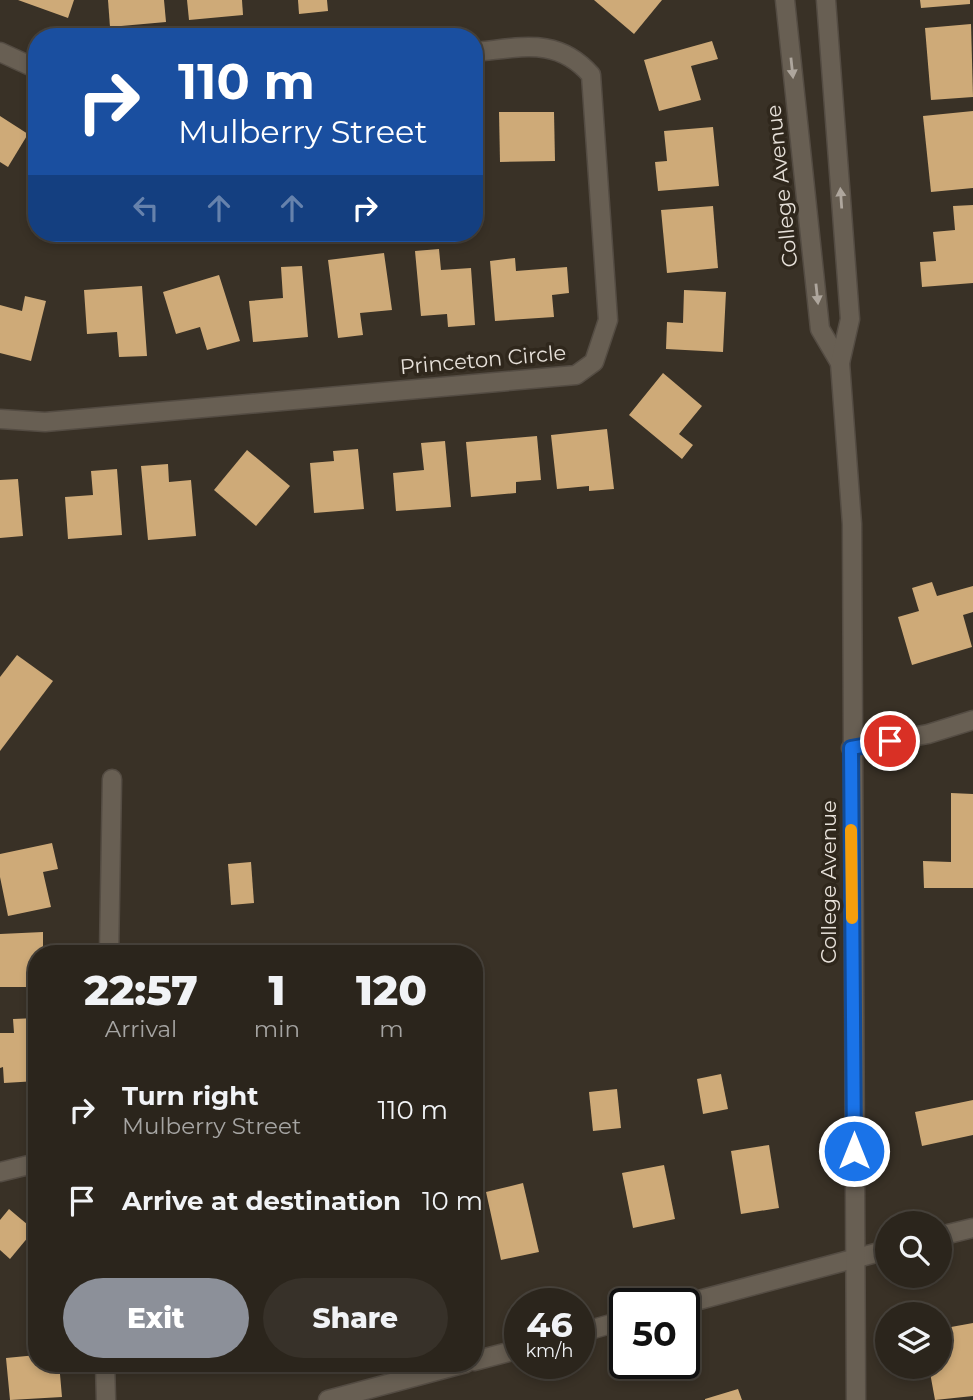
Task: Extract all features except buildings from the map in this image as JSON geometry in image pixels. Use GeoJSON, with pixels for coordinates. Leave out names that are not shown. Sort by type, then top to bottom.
{"type":"FeatureCollection","features":[{"type":"Feature","properties":{"kind":"street","name":"College Avenue"},"geometry":{"type":"LineString","coordinates":[[785,0],[820,329],[840,363]]}},
{"type":"Feature","properties":{"kind":"street","name":"College Avenue"},"geometry":{"type":"LineString","coordinates":[[826,0],[849,319],[840,363],[852,524],[856,1400]]}},
{"type":"Feature","properties":{"kind":"street","name":"Princeton Circle"},"geometry":{"type":"LineString","coordinates":[[0,419],[45,422],[576,375],[594,362],[608,320],[591,75],[576,59],[556,50],[537,47],[483,51]]}},
{"type":"Feature","properties":{"kind":"street"},"geometry":{"type":"LineString","coordinates":[[0,52],[28,65]]}},
{"type":"Feature","properties":{"kind":"street"},"geometry":{"type":"LineString","coordinates":[[851,748],[928,734],[973,720]]}},
{"type":"Feature","properties":{"kind":"street"},"geometry":{"type":"LineString","coordinates":[[109,945],[112,779]]}},
{"type":"Feature","properties":{"kind":"street"},"geometry":{"type":"LineString","coordinates":[[0,1172],[28,1165]]}},
{"type":"Feature","properties":{"kind":"street"},"geometry":{"type":"LineString","coordinates":[[952,1233],[973,1228]]}},
{"type":"Feature","properties":{"kind":"street"},"geometry":{"type":"LineString","coordinates":[[700,1300],[875,1253]]}},
{"type":"Feature","properties":{"kind":"street"},"geometry":{"type":"LineString","coordinates":[[483,1359],[504,1353]]}},
{"type":"Feature","properties":{"kind":"street"},"geometry":{"type":"LineString","coordinates":[[105,1372],[106,1400]]}},
{"type":"Feature","properties":{"kind":"street"},"geometry":{"type":"LineString","coordinates":[[328,1400],[432,1372]]}},
{"type":"Feature","properties":{"kind":"slow traffic"},"geometry":{"type":"LineString","coordinates":[[851,830],[852,918]]}},
{"type":"Feature","properties":{"kind":"route"},"geometry":{"type":"LineString","coordinates":[[854,1151],[851,748],[890,741]]}}]}
